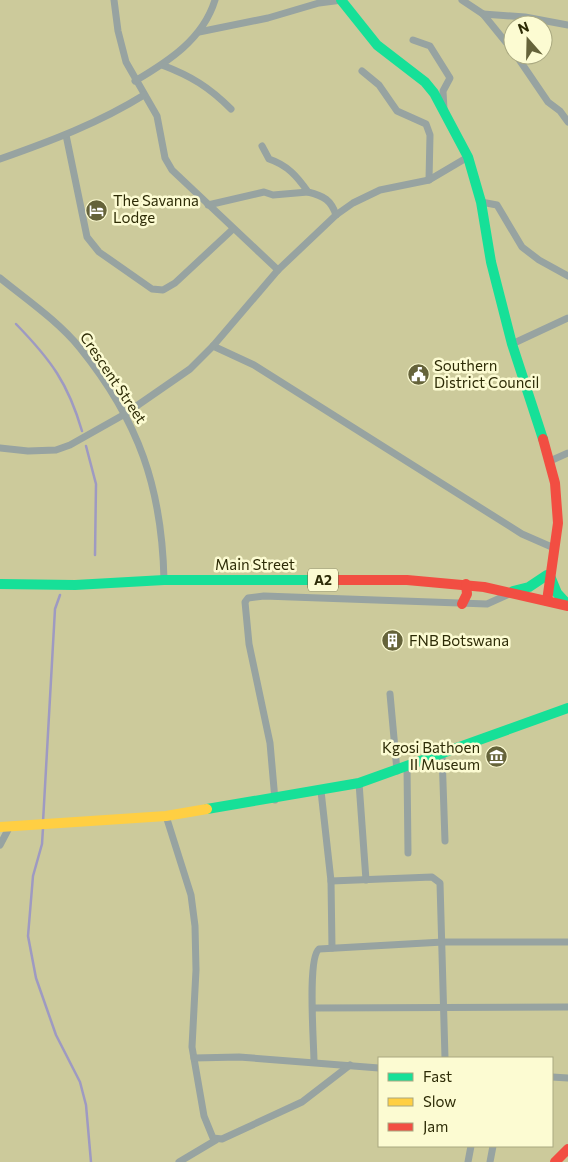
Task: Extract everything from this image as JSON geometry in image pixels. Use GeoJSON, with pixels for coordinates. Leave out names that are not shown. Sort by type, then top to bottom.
{"type":"FeatureCollection","features":[{"type":"Feature","properties":{"kind":"main road"},"geometry":{"type":"LineString","coordinates":[[342,0],[386,54],[425,82],[444,110],[468,157],[481,202],[491,262],[512,344],[550,461],[557,506],[554,548],[542,599]]}},
{"type":"Feature","properties":{"kind":"main road"},"geometry":{"type":"LineString","coordinates":[[507,592],[525,588],[549,574]]}},
{"type":"Feature","properties":{"kind":"main road"},"geometry":{"type":"LineString","coordinates":[[549,574],[557,593],[568,606]]}},
{"type":"Feature","properties":{"kind":"main road","name":"Main Street"},"geometry":{"type":"LineString","coordinates":[[0,584],[75,586],[164,580],[407,580],[466,584],[568,606]]}},
{"type":"Feature","properties":{"kind":"main road"},"geometry":{"type":"LineString","coordinates":[[462,604],[467,594],[466,584]]}},
{"type":"Feature","properties":{"kind":"main road"},"geometry":{"type":"LineString","coordinates":[[5,827],[166,816],[322,791],[359,783],[407,768],[568,708]]}},
{"type":"Feature","properties":{"kind":"main road"},"geometry":{"type":"LineString","coordinates":[[554,1162],[568,1149]]}},
{"type":"Feature","properties":{"kind":"street"},"geometry":{"type":"LineString","coordinates":[[114,0],[120,39],[126,62],[135,81],[157,116],[165,158],[172,170],[278,270]]}},
{"type":"Feature","properties":{"kind":"street"},"geometry":{"type":"LineString","coordinates":[[135,81],[162,65],[199,32],[211,14],[215,0]]}},
{"type":"Feature","properties":{"kind":"street"},"geometry":{"type":"LineString","coordinates":[[199,32],[268,18],[319,3],[342,0]]}},
{"type":"Feature","properties":{"kind":"street"},"geometry":{"type":"LineString","coordinates":[[462,0],[483,14],[503,39]]}},
{"type":"Feature","properties":{"kind":"street"},"geometry":{"type":"LineString","coordinates":[[483,14],[525,17],[568,25]]}},
{"type":"Feature","properties":{"kind":"street"},"geometry":{"type":"LineString","coordinates":[[413,40],[430,46],[450,78],[443,91],[444,110]]}},
{"type":"Feature","properties":{"kind":"street"},"geometry":{"type":"LineString","coordinates":[[162,65],[190,76],[212,90],[231,109]]}},
{"type":"Feature","properties":{"kind":"street"},"geometry":{"type":"LineString","coordinates":[[523,65],[548,102],[560,111],[568,122]]}},
{"type":"Feature","properties":{"kind":"street"},"geometry":{"type":"LineString","coordinates":[[362,71],[379,86],[397,111],[426,124],[430,135],[429,180]]}},
{"type":"Feature","properties":{"kind":"street"},"geometry":{"type":"LineString","coordinates":[[0,159],[66,135],[109,116],[144,95]]}},
{"type":"Feature","properties":{"kind":"street"},"geometry":{"type":"LineString","coordinates":[[66,135],[87,237],[99,252],[152,289],[163,290],[176,283],[233,229]]}},
{"type":"Feature","properties":{"kind":"street"},"geometry":{"type":"LineString","coordinates":[[262,146],[268,159],[283,164],[299,179],[308,192]]}},
{"type":"Feature","properties":{"kind":"street"},"geometry":{"type":"LineString","coordinates":[[0,448],[28,451],[56,450],[70,445],[125,414],[190,369],[213,346],[278,270],[336,215],[353,203],[380,190],[429,180],[468,157]]}},
{"type":"Feature","properties":{"kind":"street"},"geometry":{"type":"LineString","coordinates":[[208,205],[264,192],[273,195],[308,192],[322,195],[332,203],[336,215]]}},
{"type":"Feature","properties":{"kind":"street"},"geometry":{"type":"LineString","coordinates":[[481,202],[497,205],[522,247],[529,254],[568,276]]}},
{"type":"Feature","properties":{"kind":"street","name":"Crescent Street"},"geometry":{"type":"LineString","coordinates":[[0,278],[53,320],[80,348],[125,414],[146,460],[152,479],[164,553],[164,580]]}},
{"type":"Feature","properties":{"kind":"street"},"geometry":{"type":"LineString","coordinates":[[512,344],[568,318]]}},
{"type":"Feature","properties":{"kind":"street"},"geometry":{"type":"LineString","coordinates":[[213,346],[254,365],[522,534],[554,548]]}},
{"type":"Feature","properties":{"kind":"street"},"geometry":{"type":"LineString","coordinates":[[550,461],[568,453]]}},
{"type":"Feature","properties":{"kind":"street"},"geometry":{"type":"LineString","coordinates":[[275,800],[267,725],[249,644],[245,602],[248,598],[273,597],[487,604],[507,592]]}},
{"type":"Feature","properties":{"kind":"street"},"geometry":{"type":"LineString","coordinates":[[390,694],[397,771]]}},
{"type":"Feature","properties":{"kind":"street"},"geometry":{"type":"LineString","coordinates":[[442,754],[445,841]]}},
{"type":"Feature","properties":{"kind":"street"},"geometry":{"type":"LineString","coordinates":[[407,768],[408,853]]}},
{"type":"Feature","properties":{"kind":"street"},"geometry":{"type":"LineString","coordinates":[[359,783],[366,880]]}},
{"type":"Feature","properties":{"kind":"street"},"geometry":{"type":"LineString","coordinates":[[322,791],[331,881],[332,948]]}},
{"type":"Feature","properties":{"kind":"street"},"geometry":{"type":"LineString","coordinates":[[166,816],[191,896],[195,926],[196,980],[192,1040],[204,1116],[216,1140]]}},
{"type":"Feature","properties":{"kind":"street"},"geometry":{"type":"LineString","coordinates":[[0,845],[5,827]]}},
{"type":"Feature","properties":{"kind":"street"},"geometry":{"type":"LineString","coordinates":[[331,881],[435,878],[441,887],[445,1057]]}},
{"type":"Feature","properties":{"kind":"street"},"geometry":{"type":"LineString","coordinates":[[314,1062],[314,955],[319,949],[443,942],[568,942]]}},
{"type":"Feature","properties":{"kind":"street"},"geometry":{"type":"LineString","coordinates":[[313,1008],[568,1007]]}},
{"type":"Feature","properties":{"kind":"street"},"geometry":{"type":"LineString","coordinates":[[194,1058],[239,1057],[378,1068]]}},
{"type":"Feature","properties":{"kind":"street"},"geometry":{"type":"LineString","coordinates":[[179,1162],[216,1140],[222,1139],[302,1102],[350,1066]]}},
{"type":"Feature","properties":{"kind":"street"},"geometry":{"type":"LineString","coordinates":[[553,1078],[568,1078]]}},
{"type":"Feature","properties":{"kind":"street"},"geometry":{"type":"LineString","coordinates":[[468,1162],[471,1147]]}},
{"type":"Feature","properties":{"kind":"street"},"geometry":{"type":"LineString","coordinates":[[490,1162],[493,1147]]}},
{"type":"Feature","properties":{"kind":"waterway"},"geometry":{"type":"LineString","coordinates":[[16,324],[39,349],[57,373],[71,399],[82,431]]}},
{"type":"Feature","properties":{"kind":"waterway"},"geometry":{"type":"LineString","coordinates":[[86,446],[96,484],[95,555]]}},
{"type":"Feature","properties":{"kind":"waterway"},"geometry":{"type":"LineString","coordinates":[[43,822],[55,609],[60,595]]}},
{"type":"Feature","properties":{"kind":"waterway"},"geometry":{"type":"LineString","coordinates":[[43,828],[42,844],[33,876],[28,936],[36,978],[56,1035],[80,1082],[86,1105],[91,1162]]}},
{"type":"Feature","properties":{"kind":"traffic: fast"},"geometry":{"type":"LineString","coordinates":[[341,0],[377,45],[425,82],[434,93],[468,157],[481,202],[491,262],[512,344],[543,439]]}},
{"type":"Feature","properties":{"kind":"traffic: fast"},"geometry":{"type":"LineString","coordinates":[[513,591],[529,587],[547,575]]}},
{"type":"Feature","properties":{"kind":"traffic: fast"},"geometry":{"type":"LineString","coordinates":[[550,576],[557,593],[568,605]]}},
{"type":"Feature","properties":{"kind":"traffic: fast"},"geometry":{"type":"LineString","coordinates":[[0,584],[75,585],[164,580],[330,580]]}},
{"type":"Feature","properties":{"kind":"traffic: fast"},"geometry":{"type":"LineString","coordinates":[[207,809],[359,783],[568,708]]}},
{"type":"Feature","properties":{"kind":"traffic: slow"},"geometry":{"type":"LineString","coordinates":[[0,827],[166,816],[207,809]]}},
{"type":"Feature","properties":{"kind":"traffic: jam"},"geometry":{"type":"LineString","coordinates":[[543,439],[555,483],[558,523],[547,601]]}},
{"type":"Feature","properties":{"kind":"traffic: jam"},"geometry":{"type":"LineString","coordinates":[[330,580],[407,580],[484,587],[568,606]]}},
{"type":"Feature","properties":{"kind":"traffic: jam"},"geometry":{"type":"LineString","coordinates":[[462,604],[467,594],[466,584]]}},
{"type":"Feature","properties":{"kind":"traffic: jam"},"geometry":{"type":"LineString","coordinates":[[555,1162],[568,1149]]}},
{"type":"Feature","properties":{"kind":"place","name":"The Savanna Lodge"},"geometry":{"type":"Point","coordinates":[97,210]}},
{"type":"Feature","properties":{"kind":"place","name":"Southern District Council"},"geometry":{"type":"Point","coordinates":[418,375]}},
{"type":"Feature","properties":{"kind":"place","name":"FNB Botswana"},"geometry":{"type":"Point","coordinates":[393,641]}},
{"type":"Feature","properties":{"kind":"place","name":"Kgosi Bathoen II Museum"},"geometry":{"type":"Point","coordinates":[496,757]}}]}
